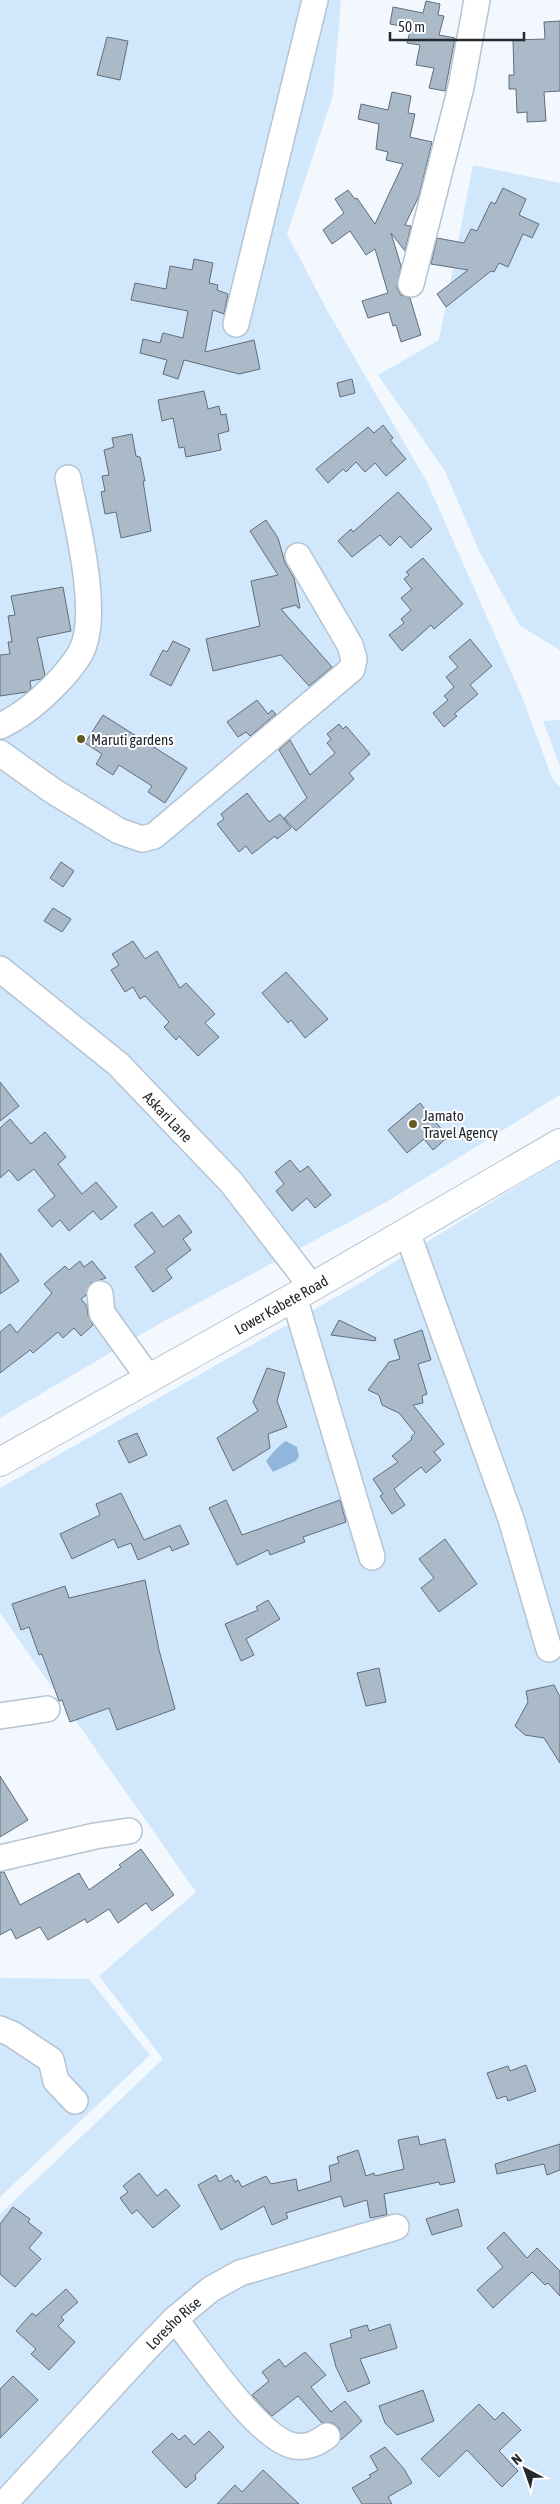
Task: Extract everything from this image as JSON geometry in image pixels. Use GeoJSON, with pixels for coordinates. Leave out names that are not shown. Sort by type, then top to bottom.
{"type":"FeatureCollection","features":[{"type":"Feature","properties":{"kind":"main road","name":"Lower Kabete Road"},"geometry":{"type":"LineString","coordinates":[[0,1462],[148,1377],[303,1292],[560,1143]]}},
{"type":"Feature","properties":{"kind":"street"},"geometry":{"type":"LineString","coordinates":[[236,324],[314,0]]}},
{"type":"Feature","properties":{"kind":"street"},"geometry":{"type":"LineString","coordinates":[[411,284],[458,96],[477,0]]}},
{"type":"Feature","properties":{"kind":"street"},"geometry":{"type":"LineString","coordinates":[[0,726],[30,708],[48,692],[76,659],[86,639],[88,621],[86,589],[68,478]]}},
{"type":"Feature","properties":{"kind":"street"},"geometry":{"type":"LineString","coordinates":[[0,754],[53,791],[119,831],[142,839],[154,836],[352,669],[354,660],[350,645],[298,556]]}},
{"type":"Feature","properties":{"kind":"street","name":"Askari Lane"},"geometry":{"type":"LineString","coordinates":[[0,969],[118,1064],[231,1182],[303,1292]]}},
{"type":"Feature","properties":{"kind":"street"},"geometry":{"type":"LineString","coordinates":[[407,1232],[511,1519],[549,1649]]}},
{"type":"Feature","properties":{"kind":"street"},"geometry":{"type":"LineString","coordinates":[[303,1292],[372,1556]]}},
{"type":"Feature","properties":{"kind":"street"},"geometry":{"type":"LineString","coordinates":[[100,1294],[102,1313],[148,1377]]}},
{"type":"Feature","properties":{"kind":"street"},"geometry":{"type":"LineString","coordinates":[[0,1716],[47,1709]]}},
{"type":"Feature","properties":{"kind":"street"},"geometry":{"type":"LineString","coordinates":[[0,1858],[129,1831]]}},
{"type":"Feature","properties":{"kind":"street"},"geometry":{"type":"LineString","coordinates":[[0,2029],[12,2034],[51,2060],[56,2081],[76,2101]]}},
{"type":"Feature","properties":{"kind":"street","name":"Loresho Rise"},"geometry":{"type":"LineString","coordinates":[[4,2504],[175,2319],[211,2289],[240,2273],[396,2227]]}},
{"type":"Feature","properties":{"kind":"street"},"geometry":{"type":"LineString","coordinates":[[175,2319],[256,2422],[280,2440],[294,2446],[313,2445],[327,2436]]}},
{"type":"Feature","properties":{"kind":"shaded area"},"geometry":{"type":"Polygon","coordinates":[[[0,0],[341,0],[333,95],[287,234],[328,312],[427,482],[521,694],[552,778],[560,787],[560,1095],[388,1201],[159,1324],[0,1418],[0,0]]]}},
{"type":"Feature","properties":{"kind":"shaded area"},"geometry":{"type":"Polygon","coordinates":[[[473,165],[560,183],[560,650],[520,626],[479,551],[445,471],[378,375],[439,340],[473,165]]]}},
{"type":"Feature","properties":{"kind":"shaded area"},"geometry":{"type":"Polygon","coordinates":[[[560,720],[560,766],[543,721],[560,720]]]}},
{"type":"Feature","properties":{"kind":"shaded area"},"geometry":{"type":"Polygon","coordinates":[[[560,1160],[560,2504],[0,2504],[0,2214],[163,2059],[99,1976],[196,1892],[0,1613],[0,1488],[352,1288],[560,1160]]]}},
{"type":"Feature","properties":{"kind":"shaded area"},"geometry":{"type":"Polygon","coordinates":[[[0,1978],[89,1979],[150,2055],[0,2197],[0,1978]]]}},
{"type":"Feature","properties":{"kind":"water"},"geometry":{"type":"Polygon","coordinates":[[[286,1441],[297,1447],[299,1456],[296,1461],[273,1472],[266,1461],[286,1441]]]}},
{"type":"Feature","properties":{"kind":"building"},"geometry":{"type":"Polygon","coordinates":[[[426,1],[440,4],[438,15],[444,16],[439,35],[455,38],[445,91],[429,88],[434,68],[416,65],[420,45],[407,43],[411,28],[390,24],[393,7],[423,13],[426,1]]]}},
{"type":"Feature","properties":{"kind":"building"},"geometry":{"type":"Polygon","coordinates":[[[560,21],[560,91],[544,92],[546,121],[527,122],[527,112],[517,113],[516,89],[509,89],[509,75],[514,75],[513,40],[545,39],[544,22],[560,21]]]}},
{"type":"Feature","properties":{"kind":"building"},"geometry":{"type":"Polygon","coordinates":[[[107,37],[128,41],[120,80],[97,75],[107,37]]]}},
{"type":"Feature","properties":{"kind":"building"},"geometry":{"type":"Polygon","coordinates":[[[392,92],[411,96],[408,113],[415,114],[410,137],[432,142],[419,196],[405,225],[411,226],[405,251],[391,233],[401,266],[397,288],[401,295],[410,298],[421,335],[401,342],[396,325],[393,326],[389,312],[368,318],[362,301],[388,293],[375,249],[366,255],[350,231],[332,244],[323,230],[344,213],[335,199],[348,190],[355,199],[357,198],[375,224],[403,164],[386,160],[388,152],[376,149],[379,124],[358,119],[361,104],[388,110],[392,92]]]}},
{"type":"Feature","properties":{"kind":"building"},"geometry":{"type":"Polygon","coordinates":[[[503,188],[526,199],[519,215],[539,224],[532,238],[523,234],[508,267],[499,263],[494,272],[491,271],[446,307],[437,294],[468,270],[431,264],[437,238],[464,243],[471,229],[477,231],[491,202],[495,204],[503,188]]]}},
{"type":"Feature","properties":{"kind":"building"},"geometry":{"type":"Polygon","coordinates":[[[194,259],[213,263],[209,283],[218,285],[217,290],[228,294],[224,314],[213,310],[205,352],[254,340],[260,369],[239,374],[184,360],[178,379],[163,374],[167,360],[140,353],[143,339],[160,343],[163,333],[183,338],[188,311],[131,300],[135,283],[166,289],[170,266],[192,270],[194,259]]]}},
{"type":"Feature","properties":{"kind":"building"},"geometry":{"type":"Polygon","coordinates":[[[352,379],[355,393],[340,397],[337,383],[352,379]]]}},
{"type":"Feature","properties":{"kind":"building"},"geometry":{"type":"Polygon","coordinates":[[[204,391],[208,409],[219,406],[221,415],[226,414],[229,431],[218,434],[221,450],[186,457],[184,447],[179,448],[173,418],[162,421],[158,400],[204,391]]]}},
{"type":"Feature","properties":{"kind":"building"},"geometry":{"type":"Polygon","coordinates":[[[383,425],[393,438],[390,440],[406,459],[386,476],[375,463],[365,472],[356,462],[346,472],[343,469],[328,483],[316,469],[368,427],[374,433],[383,425]]]}},
{"type":"Feature","properties":{"kind":"building"},"geometry":{"type":"Polygon","coordinates":[[[132,434],[136,456],[140,457],[145,481],[143,481],[151,531],[121,538],[116,512],[105,514],[101,492],[105,491],[102,476],[109,475],[104,450],[114,447],[112,438],[132,434]]]}},
{"type":"Feature","properties":{"kind":"building"},"geometry":{"type":"Polygon","coordinates":[[[398,492],[432,529],[411,548],[400,536],[390,546],[380,535],[352,557],[338,541],[351,529],[353,532],[398,492]]]}},
{"type":"Feature","properties":{"kind":"building"},"geometry":{"type":"Polygon","coordinates":[[[266,520],[278,538],[285,563],[294,578],[300,608],[296,605],[281,609],[332,667],[309,686],[281,655],[213,671],[206,639],[260,626],[251,581],[278,575],[250,531],[266,520]]]}},
{"type":"Feature","properties":{"kind":"building"},"geometry":{"type":"Polygon","coordinates":[[[423,558],[463,604],[434,629],[431,625],[402,651],[389,635],[404,623],[401,619],[411,610],[401,598],[412,589],[404,579],[409,575],[406,572],[423,558]]]}},
{"type":"Feature","properties":{"kind":"building"},"geometry":{"type":"Polygon","coordinates":[[[63,587],[71,631],[37,638],[45,675],[41,679],[30,681],[31,688],[27,692],[0,696],[0,655],[10,654],[8,642],[12,642],[8,616],[15,615],[11,596],[63,587]]]}},
{"type":"Feature","properties":{"kind":"building"},"geometry":{"type":"Polygon","coordinates":[[[470,639],[492,666],[470,685],[478,694],[454,714],[457,716],[444,727],[433,713],[448,700],[444,696],[454,687],[446,677],[458,667],[449,657],[470,639]]]}},
{"type":"Feature","properties":{"kind":"building"},"geometry":{"type":"Polygon","coordinates":[[[173,641],[190,649],[171,686],[150,675],[163,650],[167,652],[173,641]]]}},
{"type":"Feature","properties":{"kind":"building"},"geometry":{"type":"Polygon","coordinates":[[[257,700],[268,714],[272,710],[276,714],[250,736],[246,732],[238,737],[227,722],[257,700]]]}},
{"type":"Feature","properties":{"kind":"building"},"geometry":{"type":"Polygon","coordinates":[[[103,715],[187,768],[165,803],[148,792],[152,786],[119,765],[113,775],[96,764],[102,754],[85,743],[103,715]]]}},
{"type":"Feature","properties":{"kind":"building"},"geometry":{"type":"Polygon","coordinates":[[[339,724],[343,729],[346,726],[370,754],[349,773],[354,779],[296,831],[284,818],[307,798],[279,750],[290,740],[310,775],[335,753],[327,743],[331,739],[327,734],[339,724]]]}},
{"type":"Feature","properties":{"kind":"building"},"geometry":{"type":"Polygon","coordinates":[[[247,793],[269,822],[280,814],[291,828],[277,839],[275,836],[252,854],[246,846],[239,852],[217,824],[224,819],[221,814],[247,793]]]}},
{"type":"Feature","properties":{"kind":"building"},"geometry":{"type":"Polygon","coordinates":[[[61,862],[74,871],[63,887],[50,878],[61,862]]]}},
{"type":"Feature","properties":{"kind":"building"},"geometry":{"type":"Polygon","coordinates":[[[53,908],[71,919],[62,932],[44,921],[53,908]]]}},
{"type":"Feature","properties":{"kind":"building"},"geometry":{"type":"Polygon","coordinates":[[[133,941],[145,959],[157,951],[180,988],[186,983],[215,1014],[205,1023],[219,1037],[198,1056],[179,1036],[176,1040],[164,1027],[169,1022],[145,996],[140,999],[133,987],[125,992],[111,970],[119,965],[112,954],[133,941]]]}},
{"type":"Feature","properties":{"kind":"building"},"geometry":{"type":"Polygon","coordinates":[[[286,972],[328,1019],[305,1038],[291,1020],[288,1023],[262,993],[286,972]]]}},
{"type":"Feature","properties":{"kind":"building"},"geometry":{"type":"Polygon","coordinates":[[[0,1082],[19,1106],[0,1121],[0,1082]]]}},
{"type":"Feature","properties":{"kind":"building"},"geometry":{"type":"Polygon","coordinates":[[[420,1103],[448,1137],[433,1150],[424,1139],[407,1153],[388,1130],[420,1103]]]}},
{"type":"Feature","properties":{"kind":"building"},"geometry":{"type":"Polygon","coordinates":[[[10,1119],[31,1144],[45,1132],[66,1157],[58,1164],[82,1194],[96,1182],[117,1207],[101,1220],[93,1211],[69,1231],[60,1220],[52,1227],[38,1210],[55,1196],[34,1169],[18,1181],[9,1170],[0,1178],[0,1128],[10,1119]]]}},
{"type":"Feature","properties":{"kind":"building"},"geometry":{"type":"Polygon","coordinates":[[[290,1160],[300,1172],[308,1166],[331,1195],[315,1208],[307,1198],[292,1211],[276,1191],[284,1184],[275,1172],[290,1160]]]}},
{"type":"Feature","properties":{"kind":"building"},"geometry":{"type":"Polygon","coordinates":[[[152,1212],[163,1227],[179,1215],[192,1232],[183,1239],[191,1250],[166,1269],[172,1278],[153,1292],[135,1267],[155,1252],[134,1225],[152,1212]]]}},
{"type":"Feature","properties":{"kind":"building"},"geometry":{"type":"Polygon","coordinates":[[[0,1253],[19,1281],[0,1294],[0,1253]]]}},
{"type":"Feature","properties":{"kind":"building"},"geometry":{"type":"Polygon","coordinates":[[[80,1261],[84,1267],[92,1261],[106,1278],[91,1283],[86,1295],[81,1299],[87,1306],[88,1315],[93,1325],[81,1336],[74,1328],[63,1338],[58,1332],[33,1353],[30,1350],[0,1373],[0,1332],[10,1324],[17,1333],[52,1293],[44,1284],[65,1266],[69,1270],[80,1261]]]}},
{"type":"Feature","properties":{"kind":"building"},"geometry":{"type":"Polygon","coordinates":[[[339,1320],[376,1338],[375,1341],[331,1335],[339,1320]]]}},
{"type":"Feature","properties":{"kind":"building"},"geometry":{"type":"Polygon","coordinates":[[[422,1330],[431,1360],[418,1364],[427,1394],[422,1396],[423,1403],[413,1405],[444,1444],[434,1452],[441,1460],[426,1473],[421,1467],[394,1489],[405,1505],[392,1514],[380,1496],[383,1494],[373,1479],[398,1462],[392,1456],[412,1439],[411,1437],[415,1433],[399,1413],[382,1405],[379,1395],[368,1390],[389,1362],[400,1359],[394,1340],[422,1330]]]}},
{"type":"Feature","properties":{"kind":"building"},"geometry":{"type":"Polygon","coordinates":[[[267,1368],[285,1373],[277,1401],[287,1427],[268,1434],[270,1448],[233,1471],[217,1438],[258,1411],[253,1402],[267,1368]]]}},
{"type":"Feature","properties":{"kind":"building"},"geometry":{"type":"Polygon","coordinates":[[[137,1433],[147,1455],[129,1463],[118,1441],[137,1433]]]}},
{"type":"Feature","properties":{"kind":"building"},"geometry":{"type":"Polygon","coordinates":[[[121,1493],[144,1540],[180,1525],[189,1544],[172,1551],[170,1546],[138,1560],[131,1543],[118,1548],[114,1539],[72,1559],[60,1534],[100,1515],[96,1504],[121,1493]]]}},
{"type":"Feature","properties":{"kind":"building"},"geometry":{"type":"Polygon","coordinates":[[[226,1500],[242,1535],[340,1500],[346,1522],[303,1537],[305,1542],[270,1555],[268,1550],[237,1565],[209,1508],[226,1500]]]}},
{"type":"Feature","properties":{"kind":"building"},"geometry":{"type":"Polygon","coordinates":[[[445,1539],[477,1584],[439,1612],[421,1588],[434,1578],[419,1559],[445,1539]]]}},
{"type":"Feature","properties":{"kind":"building"},"geometry":{"type":"Polygon","coordinates":[[[145,1580],[159,1650],[175,1709],[117,1730],[109,1708],[70,1722],[62,1700],[59,1701],[42,1654],[39,1655],[29,1627],[21,1630],[12,1604],[65,1586],[69,1598],[145,1580]]]}},
{"type":"Feature","properties":{"kind":"building"},"geometry":{"type":"Polygon","coordinates":[[[268,1600],[280,1619],[246,1639],[254,1655],[241,1661],[225,1624],[258,1610],[256,1607],[268,1600]]]}},
{"type":"Feature","properties":{"kind":"building"},"geometry":{"type":"Polygon","coordinates":[[[379,1668],[386,1702],[366,1706],[357,1673],[379,1668]]]}},
{"type":"Feature","properties":{"kind":"building"},"geometry":{"type":"Polygon","coordinates":[[[554,1685],[560,1697],[560,1763],[544,1738],[525,1735],[515,1726],[528,1702],[526,1691],[554,1685]]]}},
{"type":"Feature","properties":{"kind":"building"},"geometry":{"type":"Polygon","coordinates":[[[0,1776],[28,1820],[0,1837],[0,1776]]]}},
{"type":"Feature","properties":{"kind":"building"},"geometry":{"type":"Polygon","coordinates":[[[141,1849],[174,1895],[152,1911],[146,1903],[118,1923],[109,1909],[87,1923],[85,1919],[48,1940],[40,1927],[16,1939],[11,1929],[0,1935],[0,1872],[4,1872],[20,1905],[79,1873],[89,1890],[121,1867],[119,1865],[141,1849]]]}},
{"type":"Feature","properties":{"kind":"building"},"geometry":{"type":"Polygon","coordinates":[[[526,2065],[536,2091],[508,2101],[506,2096],[497,2099],[487,2073],[508,2066],[510,2071],[526,2065]]]}},
{"type":"Feature","properties":{"kind":"building"},"geometry":{"type":"Polygon","coordinates":[[[418,2136],[420,2145],[445,2139],[455,2182],[440,2185],[439,2182],[384,2194],[387,2215],[370,2218],[367,2200],[344,2207],[341,2196],[286,2213],[288,2218],[272,2225],[264,2206],[221,2230],[198,2185],[216,2175],[219,2182],[231,2175],[235,2182],[238,2180],[242,2187],[266,2176],[271,2184],[296,2179],[298,2191],[331,2181],[329,2166],[339,2163],[337,2157],[358,2150],[366,2176],[374,2173],[375,2176],[404,2169],[398,2140],[418,2136]]]}},
{"type":"Feature","properties":{"kind":"building"},"geometry":{"type":"Polygon","coordinates":[[[560,2144],[560,2170],[547,2175],[544,2164],[497,2174],[495,2164],[560,2144]]]}},
{"type":"Feature","properties":{"kind":"building"},"geometry":{"type":"Polygon","coordinates":[[[139,2173],[157,2196],[166,2189],[180,2206],[153,2228],[137,2210],[132,2214],[120,2198],[128,2192],[123,2186],[139,2173]]]}},
{"type":"Feature","properties":{"kind":"building"},"geometry":{"type":"Polygon","coordinates":[[[13,2207],[30,2219],[28,2222],[42,2233],[29,2248],[41,2259],[15,2287],[0,2274],[0,2224],[13,2207]]]}},
{"type":"Feature","properties":{"kind":"building"},"geometry":{"type":"Polygon","coordinates":[[[458,2209],[462,2226],[432,2235],[426,2219],[458,2209]]]}},
{"type":"Feature","properties":{"kind":"building"},"geometry":{"type":"Polygon","coordinates":[[[504,2232],[527,2258],[537,2248],[560,2271],[560,2296],[548,2283],[545,2285],[532,2272],[493,2308],[477,2290],[503,2267],[487,2248],[504,2232]]]}},
{"type":"Feature","properties":{"kind":"building"},"geometry":{"type":"Polygon","coordinates":[[[66,2289],[78,2302],[61,2317],[64,2320],[58,2326],[75,2342],[49,2370],[31,2354],[36,2349],[16,2331],[32,2313],[36,2316],[66,2289]]]}},
{"type":"Feature","properties":{"kind":"building"},"geometry":{"type":"Polygon","coordinates":[[[390,2324],[397,2348],[360,2359],[370,2383],[348,2392],[336,2367],[330,2344],[352,2337],[350,2330],[367,2325],[369,2331],[390,2324]]]}},
{"type":"Feature","properties":{"kind":"building"},"geometry":{"type":"Polygon","coordinates":[[[305,2352],[326,2375],[311,2387],[331,2412],[345,2401],[362,2421],[341,2440],[339,2428],[333,2423],[322,2423],[298,2396],[272,2416],[252,2395],[269,2381],[262,2372],[279,2359],[285,2367],[305,2352]]]}},
{"type":"Feature","properties":{"kind":"building"},"geometry":{"type":"Polygon","coordinates":[[[13,2376],[38,2400],[0,2438],[0,2389],[13,2376]]]}},
{"type":"Feature","properties":{"kind":"building"},"geometry":{"type":"Polygon","coordinates":[[[423,2390],[434,2421],[397,2435],[385,2423],[379,2406],[423,2390]]]}},
{"type":"Feature","properties":{"kind":"building"},"geometry":{"type":"Polygon","coordinates":[[[479,2404],[495,2420],[503,2412],[521,2430],[499,2451],[518,2471],[502,2487],[467,2450],[439,2477],[421,2459],[479,2404]]]}},
{"type":"Feature","properties":{"kind":"building"},"geometry":{"type":"Polygon","coordinates":[[[209,2431],[224,2447],[195,2475],[196,2479],[186,2488],[152,2452],[172,2433],[179,2440],[185,2435],[194,2445],[209,2431]]]}},
{"type":"Feature","properties":{"kind":"building"},"geometry":{"type":"Polygon","coordinates":[[[385,2447],[404,2469],[412,2483],[388,2497],[392,2504],[362,2504],[352,2488],[371,2477],[369,2475],[378,2470],[370,2456],[385,2447]]]}},
{"type":"Feature","properties":{"kind":"building"},"geometry":{"type":"Polygon","coordinates":[[[263,2470],[299,2504],[217,2504],[235,2485],[242,2492],[263,2470]]]}},
{"type":"Feature","properties":{"kind":"place","name":"Maruti gardens"},"geometry":{"type":"Point","coordinates":[81,739]}},
{"type":"Feature","properties":{"kind":"place","name":"Jamato Travel Agency"},"geometry":{"type":"Point","coordinates":[413,1124]}}]}
